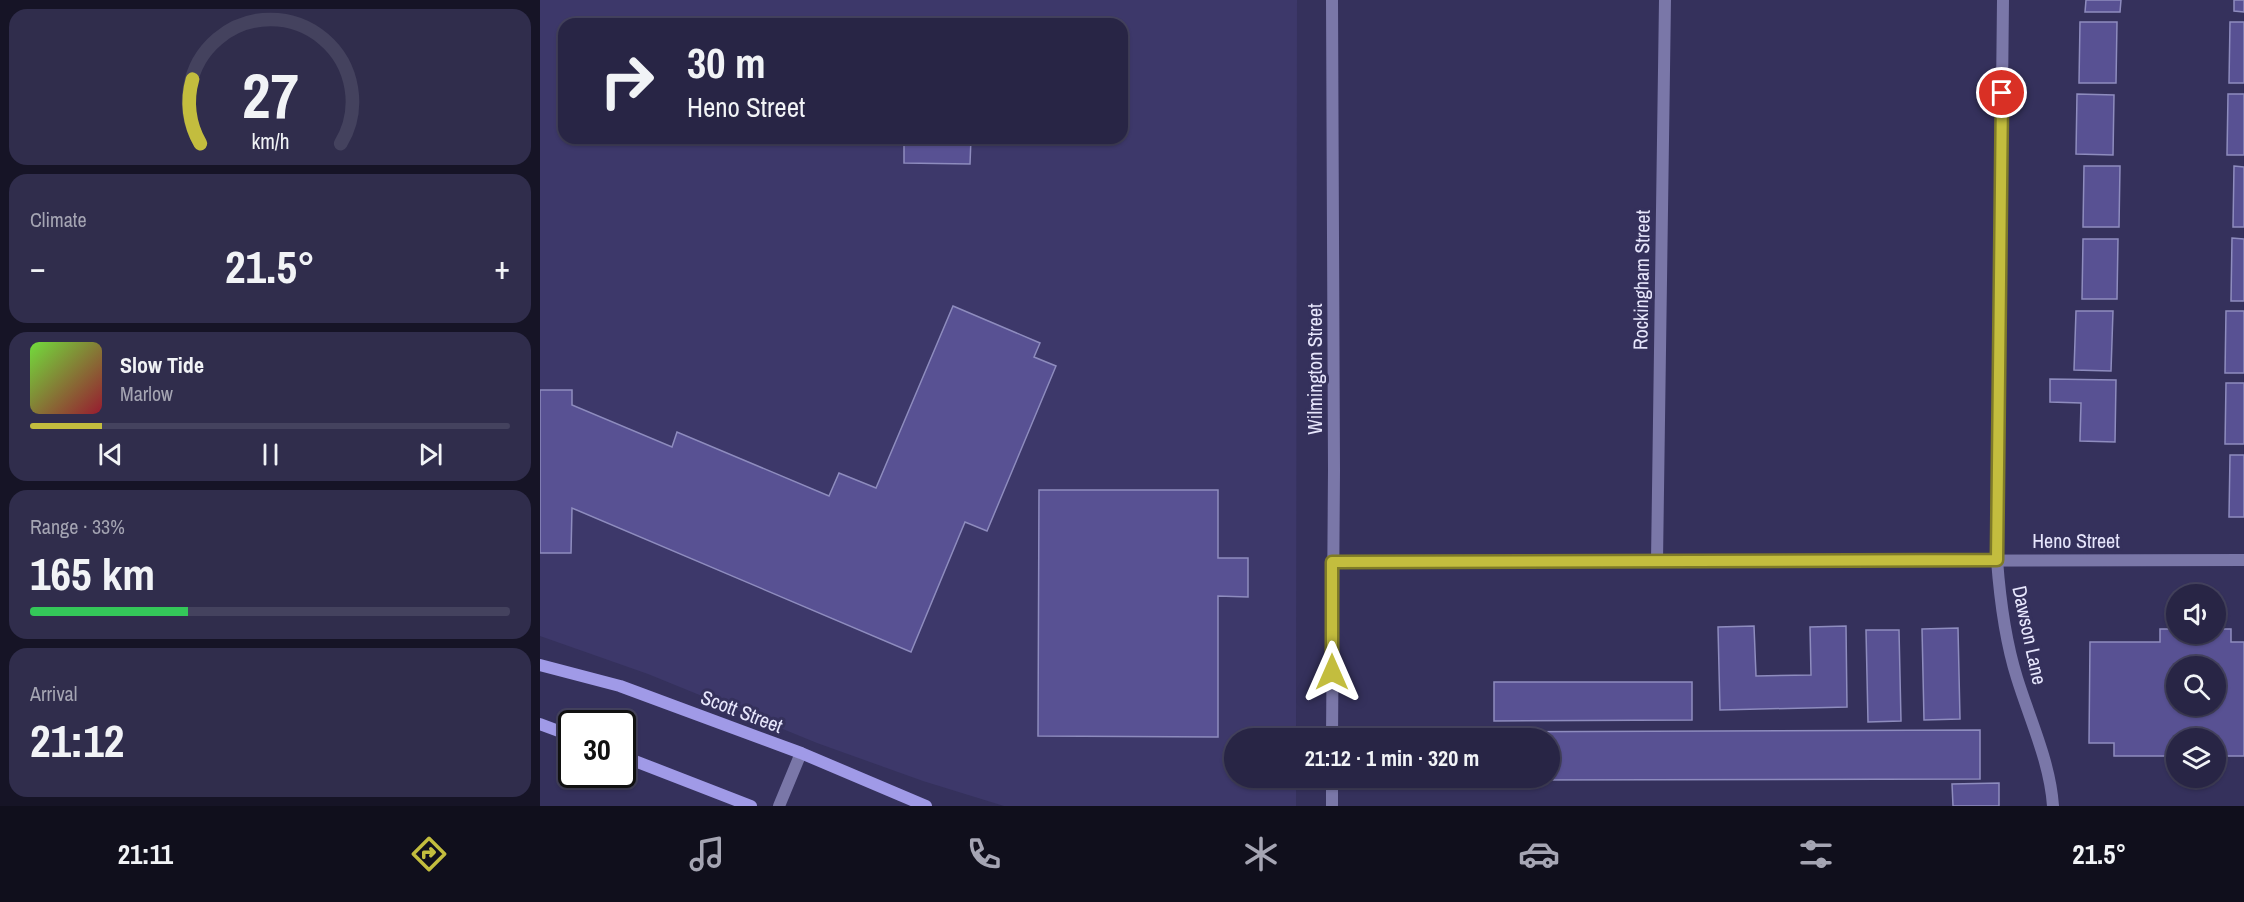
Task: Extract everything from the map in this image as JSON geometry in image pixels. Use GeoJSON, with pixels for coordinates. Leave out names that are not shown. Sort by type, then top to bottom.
{"type":"FeatureCollection","features":[{"type":"Feature","properties":{"kind":"main road","name":"Scott Street"},"geometry":{"type":"LineString","coordinates":[[540,665],[620,686],[801,753],[926,806]]}},
{"type":"Feature","properties":{"kind":"main road"},"geometry":{"type":"LineString","coordinates":[[540,723],[558,730]]}},
{"type":"Feature","properties":{"kind":"main road"},"geometry":{"type":"LineString","coordinates":[[636,761],[751,806]]}},
{"type":"Feature","properties":{"kind":"street","name":"Wilmington Street"},"geometry":{"type":"LineString","coordinates":[[1332,0],[1334,459],[1332,728]]}},
{"type":"Feature","properties":{"kind":"street","name":"Rockingham Street"},"geometry":{"type":"LineString","coordinates":[[1657,561],[1665,0]]}},
{"type":"Feature","properties":{"kind":"street","name":"Dawson Lane"},"geometry":{"type":"LineString","coordinates":[[2003,0],[1997,560],[2003,619],[2010,652],[2048,772],[2053,806]]}},
{"type":"Feature","properties":{"kind":"street","name":"Heno Street"},"geometry":{"type":"LineString","coordinates":[[1332,562],[2244,560]]}},
{"type":"Feature","properties":{"kind":"street"},"geometry":{"type":"LineString","coordinates":[[779,806],[801,753]]}},
{"type":"Feature","properties":{"kind":"street"},"geometry":{"type":"LineString","coordinates":[[1332,788],[1332,806]]}},
{"type":"Feature","properties":{"kind":"shaded area"},"geometry":{"type":"Polygon","coordinates":[[[540,0],[1297,0],[1296,728],[1224,728],[1224,788],[1296,788],[1296,806],[1004,806],[923,781],[817,743],[648,674],[540,636],[540,0]]]}},
{"type":"Feature","properties":{"kind":"building"},"geometry":{"type":"Polygon","coordinates":[[[2086,0],[2121,0],[2120,12],[2085,12],[2086,0]]]}},
{"type":"Feature","properties":{"kind":"building"},"geometry":{"type":"Polygon","coordinates":[[[2234,0],[2244,0],[2244,12],[2234,11],[2234,0]]]}},
{"type":"Feature","properties":{"kind":"building"},"geometry":{"type":"Polygon","coordinates":[[[2080,22],[2117,22],[2116,83],[2079,83],[2080,22]]]}},
{"type":"Feature","properties":{"kind":"building"},"geometry":{"type":"Polygon","coordinates":[[[2230,22],[2244,22],[2244,83],[2229,83],[2230,22]]]}},
{"type":"Feature","properties":{"kind":"building"},"geometry":{"type":"Polygon","coordinates":[[[2077,94],[2114,95],[2113,155],[2076,154],[2077,94]]]}},
{"type":"Feature","properties":{"kind":"building"},"geometry":{"type":"Polygon","coordinates":[[[2228,94],[2244,94],[2244,155],[2227,155],[2228,94]]]}},
{"type":"Feature","properties":{"kind":"building"},"geometry":{"type":"Polygon","coordinates":[[[904,144],[971,144],[970,164],[904,163],[904,144]]]}},
{"type":"Feature","properties":{"kind":"building"},"geometry":{"type":"Polygon","coordinates":[[[2084,166],[2120,166],[2119,227],[2083,227],[2084,166]]]}},
{"type":"Feature","properties":{"kind":"building"},"geometry":{"type":"Polygon","coordinates":[[[2234,166],[2244,167],[2244,227],[2233,227],[2234,166]]]}},
{"type":"Feature","properties":{"kind":"building"},"geometry":{"type":"Polygon","coordinates":[[[2232,238],[2244,239],[2244,301],[2231,301],[2232,238]]]}},
{"type":"Feature","properties":{"kind":"building"},"geometry":{"type":"Polygon","coordinates":[[[2083,239],[2118,239],[2117,299],[2082,299],[2083,239]]]}},
{"type":"Feature","properties":{"kind":"building"},"geometry":{"type":"Polygon","coordinates":[[[953,306],[1040,343],[1034,357],[1056,366],[987,531],[965,522],[911,652],[572,508],[571,553],[540,553],[540,390],[572,390],[572,405],[672,447],[677,432],[829,496],[839,473],[876,488],[953,306]]]}},
{"type":"Feature","properties":{"kind":"building"},"geometry":{"type":"Polygon","coordinates":[[[2076,311],[2113,311],[2111,371],[2074,370],[2076,311]]]}},
{"type":"Feature","properties":{"kind":"building"},"geometry":{"type":"Polygon","coordinates":[[[2226,311],[2244,311],[2244,373],[2225,373],[2226,311]]]}},
{"type":"Feature","properties":{"kind":"building"},"geometry":{"type":"Polygon","coordinates":[[[2050,379],[2116,380],[2115,442],[2080,441],[2081,403],[2050,402],[2050,379]]]}},
{"type":"Feature","properties":{"kind":"building"},"geometry":{"type":"Polygon","coordinates":[[[2226,383],[2244,383],[2244,444],[2225,444],[2226,383]]]}},
{"type":"Feature","properties":{"kind":"building"},"geometry":{"type":"Polygon","coordinates":[[[2230,455],[2244,455],[2244,517],[2229,517],[2230,455]]]}},
{"type":"Feature","properties":{"kind":"building"},"geometry":{"type":"Polygon","coordinates":[[[1039,490],[1218,490],[1218,558],[1248,558],[1248,597],[1218,596],[1218,737],[1038,736],[1039,490]]]}},
{"type":"Feature","properties":{"kind":"building"},"geometry":{"type":"Polygon","coordinates":[[[1754,626],[1756,676],[1811,675],[1810,627],[1846,626],[1847,707],[1720,710],[1718,627],[1754,626]]]}},
{"type":"Feature","properties":{"kind":"building"},"geometry":{"type":"Polygon","coordinates":[[[1958,628],[1960,719],[1924,720],[1922,629],[1958,628]]]}},
{"type":"Feature","properties":{"kind":"building"},"geometry":{"type":"Polygon","coordinates":[[[2160,629],[2166,629],[2166,644],[2226,644],[2226,629],[2231,629],[2231,642],[2244,642],[2244,756],[2226,756],[2226,728],[2166,728],[2166,756],[2114,756],[2114,743],[2089,743],[2090,642],[2160,642],[2160,629]]]}},
{"type":"Feature","properties":{"kind":"building"},"geometry":{"type":"Polygon","coordinates":[[[1866,630],[1899,630],[1901,721],[1868,722],[1866,630]]]}},
{"type":"Feature","properties":{"kind":"building"},"geometry":{"type":"Polygon","coordinates":[[[1494,682],[1692,682],[1692,720],[1494,721],[1494,682]]]}},
{"type":"Feature","properties":{"kind":"building"},"geometry":{"type":"Polygon","coordinates":[[[1980,730],[1980,779],[1560,780],[1560,732],[1980,730]]]}},
{"type":"Feature","properties":{"kind":"building"},"geometry":{"type":"Polygon","coordinates":[[[1999,783],[1999,806],[1953,806],[1952,784],[1999,783]]]}},
{"type":"Feature","properties":{"kind":"route"},"geometry":{"type":"LineString","coordinates":[[1332,672],[1332,562],[1997,560],[2002,93]]}}]}
